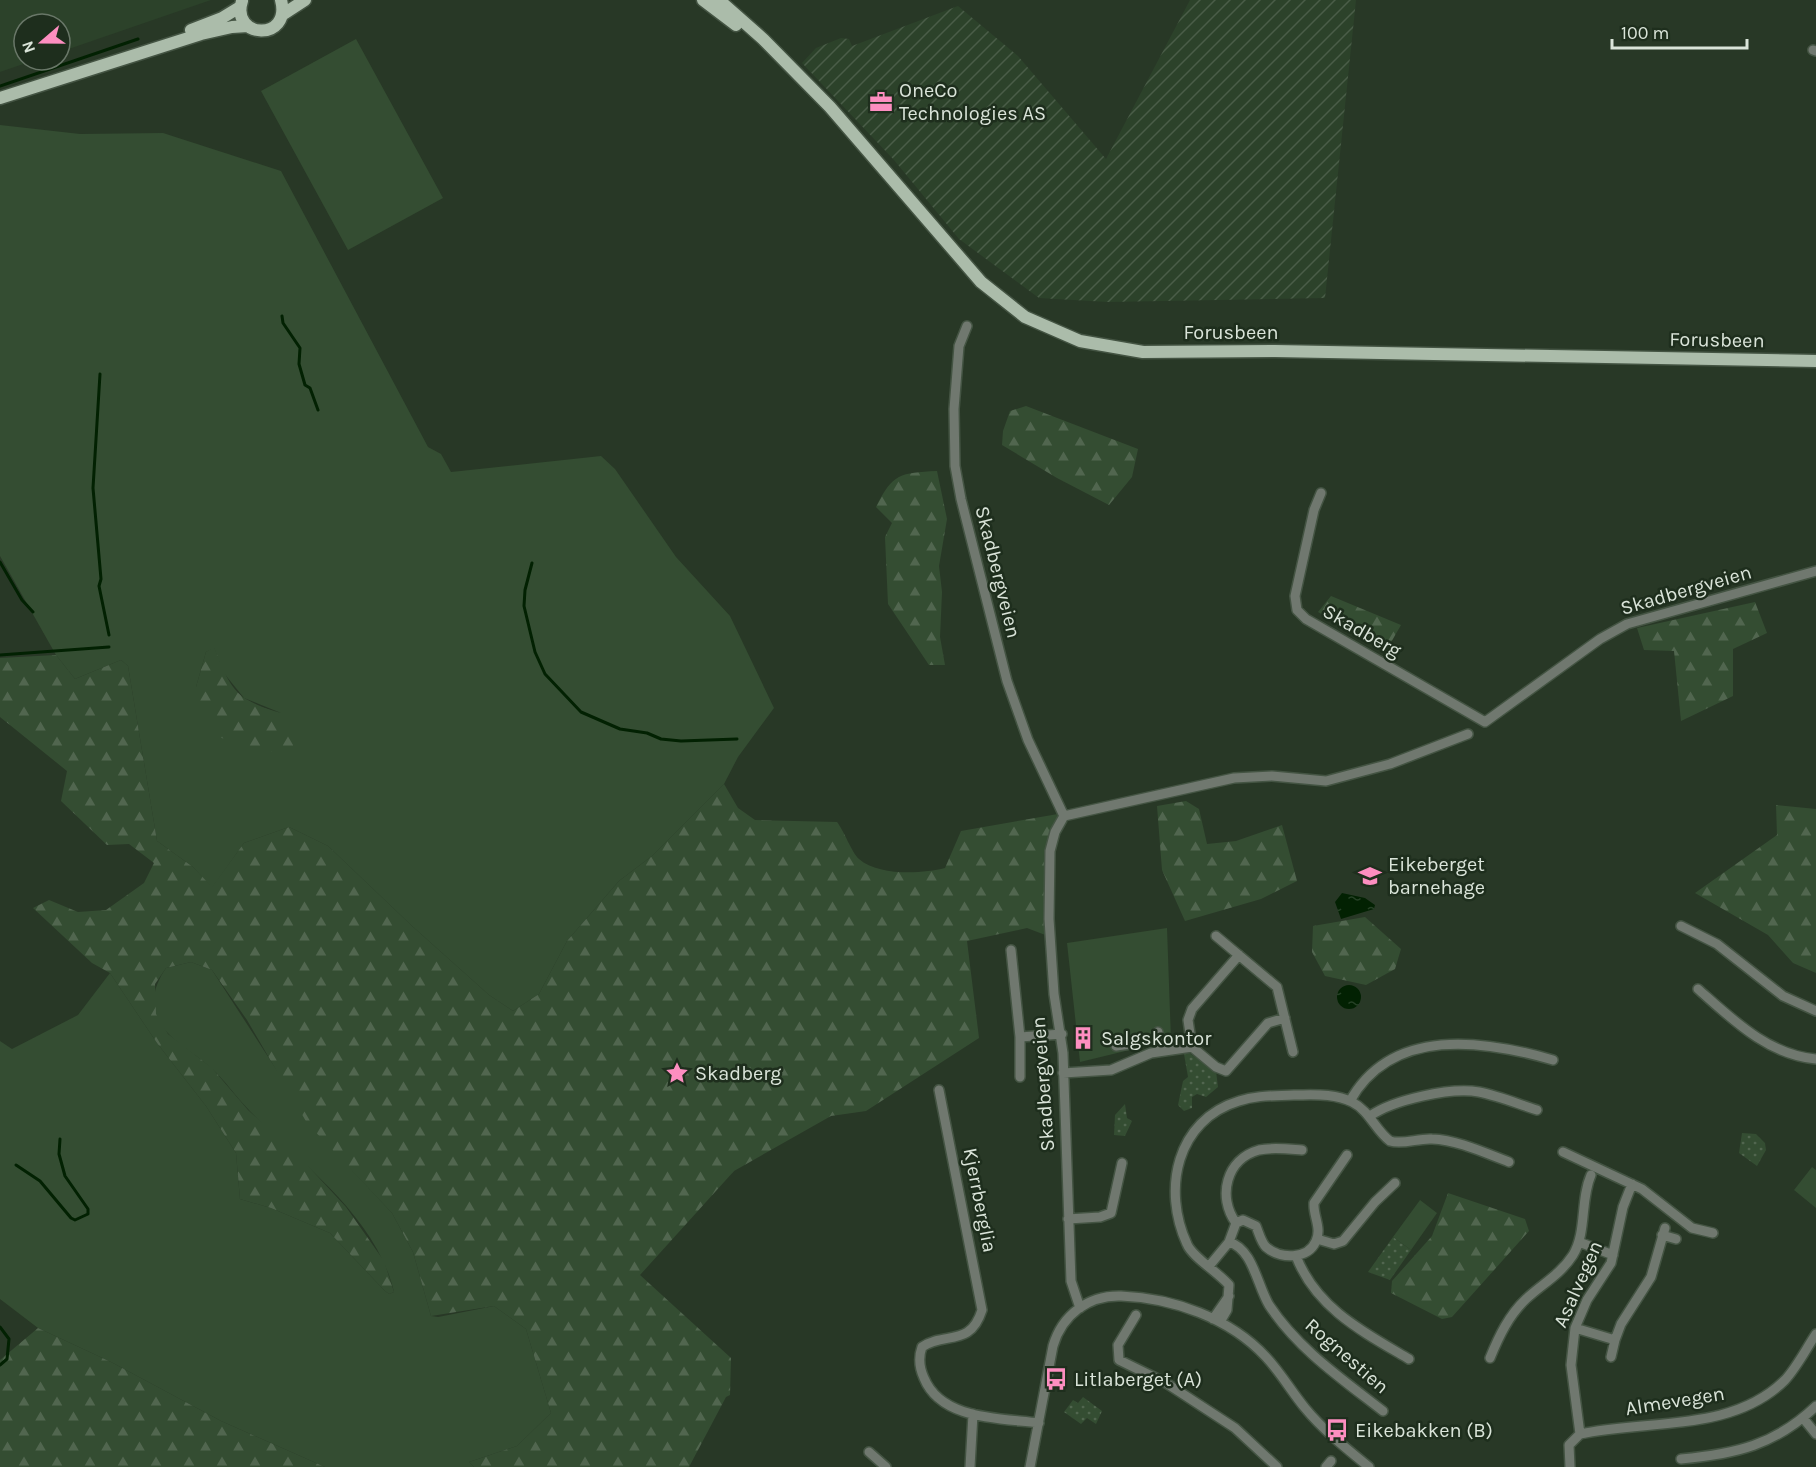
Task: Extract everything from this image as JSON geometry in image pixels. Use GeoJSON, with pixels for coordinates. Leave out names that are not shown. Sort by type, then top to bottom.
{"type":"FeatureCollection","features":[{"type":"Feature","properties":{"kind":"main road"},"geometry":{"type":"LineString","coordinates":[[281,0],[282,15]]}},
{"type":"Feature","properties":{"kind":"main road"},"geometry":{"type":"LineString","coordinates":[[241,3],[243,21],[248,26],[261,31],[270,29],[282,15],[304,0]]}},
{"type":"Feature","properties":{"kind":"main road","name":"Forusbeen"},"geometry":{"type":"LineString","coordinates":[[703,0],[759,42],[769,46]]}},
{"type":"Feature","properties":{"kind":"main road","name":"Forusbeen"},"geometry":{"type":"LineString","coordinates":[[719,0],[830,107],[981,282],[1025,317],[1080,341],[1143,352],[1275,351],[1816,361]]}},
{"type":"Feature","properties":{"kind":"main road"},"geometry":{"type":"LineString","coordinates":[[114,60],[222,18],[241,3]]}},
{"type":"Feature","properties":{"kind":"main road"},"geometry":{"type":"LineString","coordinates":[[0,98],[114,60],[223,28],[248,26]]}},
{"type":"Feature","properties":{"kind":"street","name":"Skadbergveien"},"geometry":{"type":"LineString","coordinates":[[967,326],[959,346],[955,398],[954,458],[959,488],[1007,681],[1024,730],[1064,816],[1055,832],[1050,851],[1048,919],[1054,994],[1062,1034],[1071,1281],[1083,1306]]}},
{"type":"Feature","properties":{"kind":"street","name":"Skadberg"},"geometry":{"type":"LineString","coordinates":[[1321,493],[1314,510],[1295,596],[1297,610],[1306,619],[1485,722]]}},
{"type":"Feature","properties":{"kind":"street","name":"Skadbergveien"},"geometry":{"type":"LineString","coordinates":[[1485,722],[1600,639],[1627,624],[1816,572]]}},
{"type":"Feature","properties":{"kind":"street"},"geometry":{"type":"LineString","coordinates":[[1064,816],[1234,778],[1272,776],[1326,781],[1390,764],[1468,734]]}},
{"type":"Feature","properties":{"kind":"street"},"geometry":{"type":"LineString","coordinates":[[1680,926],[1717,944],[1783,996],[1816,1011]]}},
{"type":"Feature","properties":{"kind":"street"},"geometry":{"type":"LineString","coordinates":[[1216,936],[1277,987],[1293,1052]]}},
{"type":"Feature","properties":{"kind":"street"},"geometry":{"type":"LineString","coordinates":[[1011,950],[1020,1037],[1020,1077]]}},
{"type":"Feature","properties":{"kind":"street"},"geometry":{"type":"LineString","coordinates":[[1239,955],[1192,1010],[1188,1020],[1192,1047],[1215,1066],[1226,1071],[1268,1023],[1285,1018]]}},
{"type":"Feature","properties":{"kind":"street"},"geometry":{"type":"LineString","coordinates":[[1698,989],[1757,1038],[1792,1054],[1816,1059]]}},
{"type":"Feature","properties":{"kind":"street"},"geometry":{"type":"LineString","coordinates":[[1158,1032],[1161,1051]]}},
{"type":"Feature","properties":{"kind":"street"},"geometry":{"type":"LineString","coordinates":[[1020,1037],[1062,1034]]}},
{"type":"Feature","properties":{"kind":"street"},"geometry":{"type":"LineString","coordinates":[[1116,1046],[1137,1043]]}},
{"type":"Feature","properties":{"kind":"street"},"geometry":{"type":"LineString","coordinates":[[1350,1101],[1367,1077],[1381,1065],[1439,1044],[1512,1048],[1553,1060]]}},
{"type":"Feature","properties":{"kind":"street"},"geometry":{"type":"LineString","coordinates":[[1063,1073],[1110,1070],[1142,1056],[1192,1047]]}},
{"type":"Feature","properties":{"kind":"street","name":"Kjerrberglia"},"geometry":{"type":"LineString","coordinates":[[939,1090],[980,1289],[980,1317],[972,1329],[962,1336],[925,1344],[919,1357],[924,1380],[938,1400],[973,1414]]}},
{"type":"Feature","properties":{"kind":"street"},"geometry":{"type":"LineString","coordinates":[[1370,1116],[1405,1101],[1466,1091],[1497,1096],[1537,1110]]}},
{"type":"Feature","properties":{"kind":"street"},"geometry":{"type":"LineString","coordinates":[[1217,1321],[1230,1294],[1229,1285],[1188,1247],[1174,1205],[1173,1189],[1178,1162],[1197,1129],[1225,1107],[1259,1096],[1319,1095],[1350,1101],[1370,1116],[1390,1141],[1439,1140],[1475,1149],[1509,1162]]}},
{"type":"Feature","properties":{"kind":"street"},"geometry":{"type":"LineString","coordinates":[[1210,1265],[1229,1242],[1236,1223],[1226,1201],[1226,1188],[1233,1168],[1241,1160],[1259,1150],[1302,1150]]}},
{"type":"Feature","properties":{"kind":"street"},"geometry":{"type":"LineString","coordinates":[[1563,1152],[1652,1195],[1692,1228],[1713,1233]]}},
{"type":"Feature","properties":{"kind":"street"},"geometry":{"type":"LineString","coordinates":[[1236,1223],[1246,1220],[1252,1223],[1269,1249],[1296,1256],[1310,1249],[1317,1239],[1314,1203],[1347,1155]]}},
{"type":"Feature","properties":{"kind":"street"},"geometry":{"type":"LineString","coordinates":[[1068,1219],[1100,1218],[1111,1213],[1122,1163]]}},
{"type":"Feature","properties":{"kind":"street"},"geometry":{"type":"LineString","coordinates":[[1490,1358],[1515,1311],[1533,1293],[1557,1275],[1579,1242],[1582,1205],[1591,1175]]}},
{"type":"Feature","properties":{"kind":"street"},"geometry":{"type":"LineString","coordinates":[[1317,1239],[1334,1244],[1343,1241],[1370,1208],[1395,1183]]}},
{"type":"Feature","properties":{"kind":"street","name":"Asalvegen"},"geometry":{"type":"LineString","coordinates":[[1580,1434],[1570,1365],[1575,1328],[1613,1255],[1623,1207],[1632,1184]]}},
{"type":"Feature","properties":{"kind":"street"},"geometry":{"type":"LineString","coordinates":[[1611,1357],[1614,1340],[1621,1324],[1651,1277],[1663,1231],[1676,1239]]}},
{"type":"Feature","properties":{"kind":"street","name":"Rognestien"},"geometry":{"type":"LineString","coordinates":[[1229,1242],[1238,1245],[1245,1252],[1264,1297],[1276,1315],[1299,1341],[1325,1367],[1383,1411]]}},
{"type":"Feature","properties":{"kind":"street"},"geometry":{"type":"LineString","coordinates":[[1579,1242],[1613,1255]]}},
{"type":"Feature","properties":{"kind":"street"},"geometry":{"type":"LineString","coordinates":[[1296,1256],[1308,1281],[1335,1312],[1409,1359]]}},
{"type":"Feature","properties":{"kind":"street"},"geometry":{"type":"LineString","coordinates":[[1030,1467],[1056,1337],[1065,1321],[1083,1306],[1101,1298],[1137,1297],[1178,1305],[1217,1321],[1264,1355],[1316,1420],[1369,1467]]}},
{"type":"Feature","properties":{"kind":"street"},"geometry":{"type":"LineString","coordinates":[[1136,1315],[1118,1345],[1119,1360],[1166,1383],[1235,1428],[1277,1467]]}},
{"type":"Feature","properties":{"kind":"street"},"geometry":{"type":"LineString","coordinates":[[1575,1328],[1614,1340]]}},
{"type":"Feature","properties":{"kind":"street","name":"Almevegen"},"geometry":{"type":"LineString","coordinates":[[1580,1434],[1719,1416],[1748,1406],[1761,1399],[1787,1377],[1816,1334]]}},
{"type":"Feature","properties":{"kind":"street"},"geometry":{"type":"LineString","coordinates":[[1681,1459],[1737,1452],[1783,1432],[1816,1406]]}},
{"type":"Feature","properties":{"kind":"street"},"geometry":{"type":"LineString","coordinates":[[970,1467],[973,1414],[1039,1423]]}},
{"type":"Feature","properties":{"kind":"street"},"geometry":{"type":"LineString","coordinates":[[1803,1418],[1816,1434]]}},
{"type":"Feature","properties":{"kind":"street"},"geometry":{"type":"LineString","coordinates":[[1570,1467],[1569,1444],[1580,1434]]}},
{"type":"Feature","properties":{"kind":"street"},"geometry":{"type":"LineString","coordinates":[[869,1452],[886,1467]]}},
{"type":"Feature","properties":{"kind":"shaded area"},"geometry":{"type":"Polygon","coordinates":[[[0,0],[211,0],[72,48],[72,12],[12,12],[12,68],[0,72],[0,0]]]}},
{"type":"Feature","properties":{"kind":"shaded area"},"geometry":{"type":"Polygon","coordinates":[[[1190,0],[1356,0],[1325,298],[1108,302],[1039,298],[959,239],[894,160],[802,63],[816,48],[841,38],[849,39],[852,46],[958,6],[1018,56],[1106,159],[1190,0]]]}},
{"type":"Feature","properties":{"kind":"green space"},"geometry":{"type":"Polygon","coordinates":[[[356,39],[443,198],[348,250],[261,91],[356,39]]]}},
{"type":"Feature","properties":{"kind":"green space"},"geometry":{"type":"Polygon","coordinates":[[[0,125],[80,134],[163,133],[281,171],[428,447],[441,454],[451,472],[601,456],[615,469],[676,557],[730,616],[774,708],[738,757],[724,784],[652,856],[619,881],[567,941],[539,994],[513,1011],[489,995],[328,846],[289,827],[244,843],[212,888],[193,867],[157,841],[128,666],[121,660],[75,679],[56,655],[0,556],[0,125]],[[214,648],[206,652],[196,687],[281,713],[244,698],[223,672],[214,648]]]}},
{"type":"Feature","properties":{"kind":"green space"},"geometry":{"type":"Polygon","coordinates":[[[1026,406],[1138,449],[1132,477],[1109,505],[1057,478],[1002,445],[1003,431],[1010,411],[1026,406]]]}},
{"type":"Feature","properties":{"kind":"green space"},"geometry":{"type":"Polygon","coordinates":[[[937,471],[947,519],[939,566],[942,592],[940,637],[945,665],[929,665],[888,604],[885,537],[892,523],[876,507],[888,487],[899,477],[906,474],[937,471]]]}},
{"type":"Feature","properties":{"kind":"green space"},"geometry":{"type":"Polygon","coordinates":[[[1331,596],[1401,625],[1386,651],[1318,612],[1331,596]]]}},
{"type":"Feature","properties":{"kind":"green space"},"geometry":{"type":"Polygon","coordinates":[[[1755,602],[1767,633],[1733,649],[1733,696],[1681,721],[1674,651],[1644,650],[1637,628],[1755,602]]]}},
{"type":"Feature","properties":{"kind":"green space"},"geometry":{"type":"Polygon","coordinates":[[[214,647],[226,676],[240,695],[287,721],[293,738],[293,752],[272,752],[218,737],[195,707],[196,687],[206,652],[214,647]]]}},
{"type":"Feature","properties":{"kind":"green space"},"geometry":{"type":"Polygon","coordinates":[[[56,655],[75,679],[121,660],[128,666],[157,841],[193,867],[212,887],[244,843],[289,827],[328,846],[489,995],[513,1011],[539,994],[567,941],[619,881],[652,856],[724,784],[738,808],[755,820],[837,822],[859,859],[867,865],[888,871],[925,872],[945,868],[961,831],[1058,814],[1048,936],[1027,928],[967,941],[979,1038],[866,1111],[831,1116],[734,1171],[640,1275],[731,1358],[730,1395],[726,1397],[689,1467],[474,1467],[469,1462],[517,1446],[551,1413],[526,1329],[494,1306],[431,1316],[413,1252],[392,1213],[307,1123],[247,1020],[212,970],[191,962],[166,968],[155,984],[156,1014],[168,1034],[212,1068],[248,1110],[295,1152],[346,1207],[384,1261],[394,1292],[389,1294],[384,1290],[330,1233],[271,1208],[240,1199],[236,1153],[206,1106],[157,1043],[110,973],[92,963],[33,908],[49,900],[78,912],[106,910],[144,883],[154,863],[129,844],[107,845],[61,801],[67,771],[0,717],[0,658],[56,655]]]}},
{"type":"Feature","properties":{"kind":"green space"},"geometry":{"type":"Polygon","coordinates":[[[1186,801],[1199,809],[1207,844],[1236,841],[1282,825],[1297,881],[1261,899],[1185,921],[1162,870],[1157,806],[1186,801]]]}},
{"type":"Feature","properties":{"kind":"green space"},"geometry":{"type":"Polygon","coordinates":[[[1776,805],[1816,809],[1816,973],[1793,963],[1768,935],[1695,893],[1777,835],[1776,805]]]}},
{"type":"Feature","properties":{"kind":"green space"},"geometry":{"type":"Polygon","coordinates":[[[1365,917],[1401,949],[1395,969],[1366,985],[1325,976],[1312,952],[1313,926],[1365,917]]]}},
{"type":"Feature","properties":{"kind":"green space"},"geometry":{"type":"Polygon","coordinates":[[[1167,928],[1171,1040],[1080,1062],[1067,943],[1167,928]]]}},
{"type":"Feature","properties":{"kind":"green space"},"geometry":{"type":"Polygon","coordinates":[[[191,962],[212,970],[276,1069],[351,1169],[392,1213],[413,1252],[431,1316],[438,1317],[494,1306],[526,1329],[551,1413],[517,1446],[469,1462],[474,1467],[325,1467],[221,1421],[111,1362],[38,1328],[0,1299],[0,1041],[12,1049],[78,1015],[110,973],[157,1043],[206,1106],[236,1153],[240,1199],[271,1208],[330,1233],[384,1290],[389,1294],[394,1292],[384,1264],[370,1238],[353,1214],[248,1109],[216,1073],[173,1038],[160,1023],[154,1009],[154,1002],[155,990],[160,978],[166,968],[191,962]]]}},
{"type":"Feature","properties":{"kind":"green space"},"geometry":{"type":"Polygon","coordinates":[[[1189,1053],[1216,1071],[1218,1087],[1206,1097],[1197,1094],[1192,1097],[1192,1108],[1184,1111],[1178,1105],[1183,1081],[1188,1077],[1184,1054],[1189,1053]]]}},
{"type":"Feature","properties":{"kind":"green space"},"geometry":{"type":"Polygon","coordinates":[[[1125,1104],[1127,1118],[1132,1121],[1125,1136],[1114,1135],[1115,1115],[1125,1104]]]}},
{"type":"Feature","properties":{"kind":"green space"},"geometry":{"type":"Polygon","coordinates":[[[1742,1133],[1756,1134],[1765,1143],[1766,1150],[1757,1166],[1739,1153],[1742,1133]]]}},
{"type":"Feature","properties":{"kind":"green space"},"geometry":{"type":"Polygon","coordinates":[[[1812,1167],[1816,1170],[1816,1208],[1794,1190],[1812,1167]]]}},
{"type":"Feature","properties":{"kind":"green space"},"geometry":{"type":"Polygon","coordinates":[[[1448,1193],[1525,1219],[1529,1231],[1452,1317],[1442,1319],[1391,1293],[1392,1281],[1432,1236],[1448,1193]]]}},
{"type":"Feature","properties":{"kind":"green space"},"geometry":{"type":"Polygon","coordinates":[[[1420,1200],[1437,1213],[1411,1250],[1393,1237],[1420,1200]]]}},
{"type":"Feature","properties":{"kind":"green space"},"geometry":{"type":"Polygon","coordinates":[[[1393,1237],[1411,1250],[1390,1280],[1368,1272],[1393,1237]]]}},
{"type":"Feature","properties":{"kind":"green space"},"geometry":{"type":"Polygon","coordinates":[[[38,1328],[111,1362],[221,1421],[325,1467],[0,1467],[0,1360],[38,1328]]]}},
{"type":"Feature","properties":{"kind":"green space"},"geometry":{"type":"Polygon","coordinates":[[[1083,1397],[1102,1411],[1096,1424],[1087,1418],[1081,1424],[1064,1412],[1073,1400],[1078,1403],[1083,1397]]]}},
{"type":"Feature","properties":{"kind":"water"},"geometry":{"type":"Polygon","coordinates":[[[1342,893],[1365,898],[1375,905],[1374,909],[1341,919],[1335,902],[1342,893]]]}},
{"type":"Feature","properties":{"kind":"water"},"geometry":{"type":"Polygon","coordinates":[[[1344,985],[1354,985],[1361,992],[1361,1002],[1354,1009],[1344,1009],[1337,1002],[1337,992],[1344,985]]]}},
{"type":"Feature","properties":{"kind":"waterway"},"geometry":{"type":"LineString","coordinates":[[0,86],[138,39]]}},
{"type":"Feature","properties":{"kind":"waterway"},"geometry":{"type":"LineString","coordinates":[[282,316],[283,323],[300,348],[299,364],[305,385],[310,388],[318,410]]}},
{"type":"Feature","properties":{"kind":"waterway"},"geometry":{"type":"LineString","coordinates":[[100,374],[93,488],[101,579],[99,586],[109,635]]}},
{"type":"Feature","properties":{"kind":"waterway"},"geometry":{"type":"LineString","coordinates":[[0,562],[22,600],[33,612]]}},
{"type":"Feature","properties":{"kind":"waterway"},"geometry":{"type":"LineString","coordinates":[[532,563],[525,590],[524,606],[535,652],[545,674],[581,712],[620,729],[647,733],[661,739],[681,741],[737,739]]}},
{"type":"Feature","properties":{"kind":"waterway"},"geometry":{"type":"LineString","coordinates":[[0,655],[109,647]]}},
{"type":"Feature","properties":{"kind":"waterway"},"geometry":{"type":"LineString","coordinates":[[16,1165],[40,1181],[71,1218],[75,1220],[88,1214],[88,1209],[65,1176],[59,1154],[60,1139]]}},
{"type":"Feature","properties":{"kind":"waterway"},"geometry":{"type":"LineString","coordinates":[[0,1327],[9,1339],[7,1359],[0,1365]]}},
{"type":"Feature","properties":{"kind":"place","name":"OneCo Technologies AS"},"geometry":{"type":"Point","coordinates":[881,102]}},
{"type":"Feature","properties":{"kind":"place","name":"Eikeberget barnehage"},"geometry":{"type":"Point","coordinates":[1370,876]}},
{"type":"Feature","properties":{"kind":"place","name":"Salgskontor"},"geometry":{"type":"Point","coordinates":[1083,1038]}},
{"type":"Feature","properties":{"kind":"place","name":"Skadberg"},"geometry":{"type":"Point","coordinates":[677,1073]}},
{"type":"Feature","properties":{"kind":"place","name":"Litlaberget (A)"},"geometry":{"type":"Point","coordinates":[1056,1379]}},
{"type":"Feature","properties":{"kind":"place","name":"Eikebakken (B)"},"geometry":{"type":"Point","coordinates":[1337,1430]}}]}
